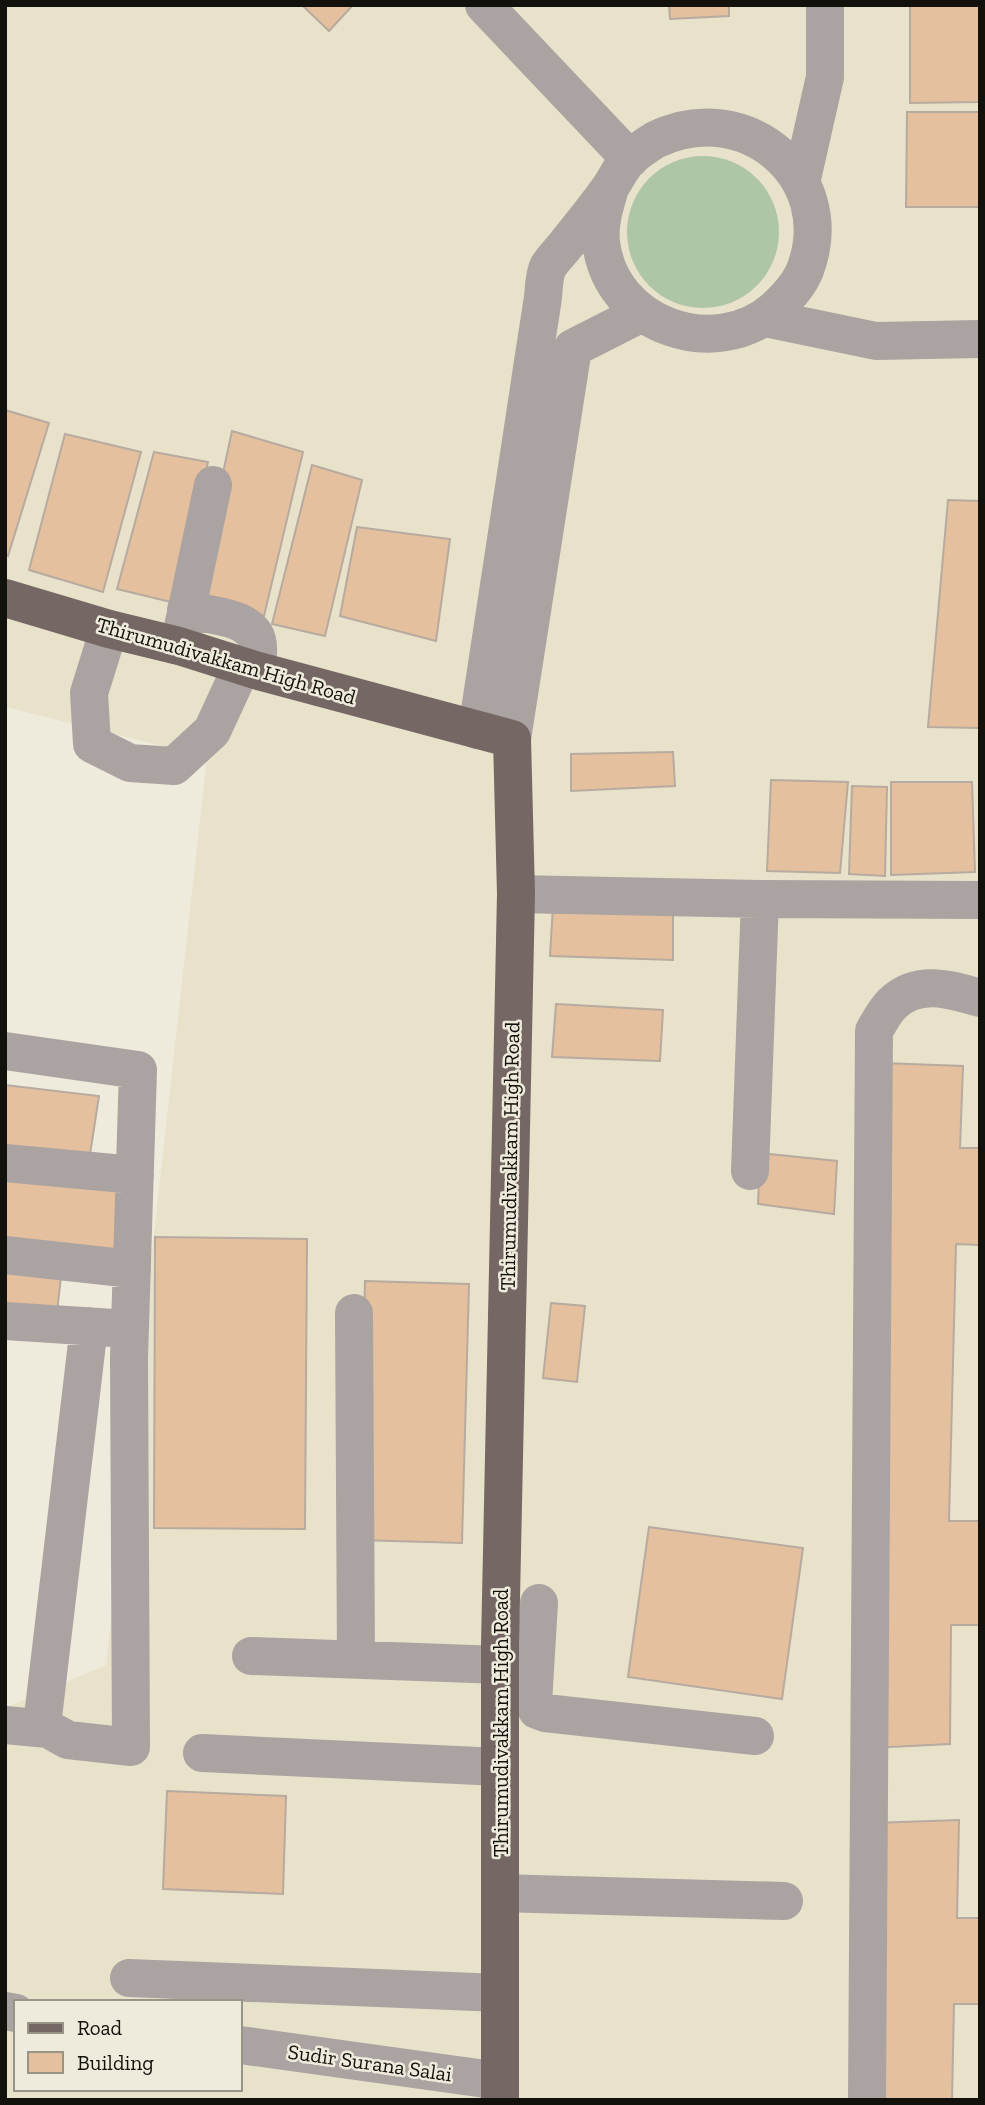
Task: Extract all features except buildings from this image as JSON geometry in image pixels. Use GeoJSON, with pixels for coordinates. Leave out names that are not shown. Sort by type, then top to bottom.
{"type":"FeatureCollection","features":[{"type":"Feature","properties":{"kind":"main road","name":"Thirumudivakkam High Road"},"geometry":{"type":"LineString","coordinates":[[5,598],[109,629],[183,628]]}},
{"type":"Feature","properties":{"kind":"main road","name":"Thirumudivakkam High Road"},"geometry":{"type":"LineString","coordinates":[[249,668],[495,734],[516,894],[512,1652],[500,1767],[500,2090]]}},
{"type":"Feature","properties":{"kind":"street"},"geometry":{"type":"LineString","coordinates":[[484,5],[620,173]]}},
{"type":"Feature","properties":{"kind":"street"},"geometry":{"type":"LineString","coordinates":[[801,183],[825,76],[825,5]]}},
{"type":"Feature","properties":{"kind":"street"},"geometry":{"type":"LineString","coordinates":[[495,734],[548,268],[620,173],[653,141],[679,131],[708,126],[736,130],[763,142],[785,160],[801,183],[811,212],[812,242],[804,272],[788,298],[765,318],[741,329],[715,334],[690,333],[664,326],[642,313],[622,293],[608,269],[601,242],[602,215],[620,173]]}},
{"type":"Feature","properties":{"kind":"street"},"geometry":{"type":"LineString","coordinates":[[495,734],[573,348],[642,313]]}},
{"type":"Feature","properties":{"kind":"street"},"geometry":{"type":"LineString","coordinates":[[765,318],[876,341],[980,339]]}},
{"type":"Feature","properties":{"kind":"street"},"geometry":{"type":"LineString","coordinates":[[109,629],[89,693],[92,744],[130,763],[174,766],[212,731],[258,648],[257,638],[241,622],[183,628],[213,485]]}},
{"type":"Feature","properties":{"kind":"street"},"geometry":{"type":"LineString","coordinates":[[516,894],[980,900]]}},
{"type":"Feature","properties":{"kind":"street"},"geometry":{"type":"LineString","coordinates":[[750,1171],[760,899]]}},
{"type":"Feature","properties":{"kind":"street"},"geometry":{"type":"LineString","coordinates":[[867,2100],[874,1031],[891,1004],[910,990],[948,988],[980,998]]}},
{"type":"Feature","properties":{"kind":"street"},"geometry":{"type":"LineString","coordinates":[[5,1051],[138,1070],[130,1329],[131,1747],[68,1740],[48,1729],[5,1724]]}},
{"type":"Feature","properties":{"kind":"street"},"geometry":{"type":"LineString","coordinates":[[5,1163],[135,1175]]}},
{"type":"Feature","properties":{"kind":"street"},"geometry":{"type":"LineString","coordinates":[[5,1255],[132,1269]]}},
{"type":"Feature","properties":{"kind":"street"},"geometry":{"type":"LineString","coordinates":[[354,1313],[356,1660]]}},
{"type":"Feature","properties":{"kind":"street"},"geometry":{"type":"LineString","coordinates":[[5,1321],[130,1329]]}},
{"type":"Feature","properties":{"kind":"street"},"geometry":{"type":"LineString","coordinates":[[48,1729],[43,1717],[89,1326]]}},
{"type":"Feature","properties":{"kind":"street"},"geometry":{"type":"LineString","coordinates":[[512,1652],[539,1603]]}},
{"type":"Feature","properties":{"kind":"street"},"geometry":{"type":"LineString","coordinates":[[251,1656],[356,1660],[512,1652]]}},
{"type":"Feature","properties":{"kind":"street"},"geometry":{"type":"LineString","coordinates":[[512,1652],[533,1703],[537,1710],[545,1713],[755,1736]]}},
{"type":"Feature","properties":{"kind":"street"},"geometry":{"type":"LineString","coordinates":[[202,1753],[500,1767]]}},
{"type":"Feature","properties":{"kind":"street"},"geometry":{"type":"LineString","coordinates":[[501,1893],[784,1901]]}},
{"type":"Feature","properties":{"kind":"street"},"geometry":{"type":"LineString","coordinates":[[129,1978],[500,1993]]}},
{"type":"Feature","properties":{"kind":"street","name":"Sudir Surana Salai"},"geometry":{"type":"LineString","coordinates":[[242,2045],[500,2090]]}},
{"type":"Feature","properties":{"kind":"shaded area"},"geometry":{"type":"Polygon","coordinates":[[[5,5],[980,5],[980,2100],[5,2100],[5,1708],[106,1665],[207,757],[5,707],[5,5]]]}},
{"type":"Feature","properties":{"kind":"green space"},"geometry":{"type":"Polygon","coordinates":[[[703,156],[732,162],[757,178],[773,203],[779,232],[773,261],[757,286],[732,302],[703,308],[674,302],[649,286],[633,261],[627,232],[633,203],[649,178],[674,162],[703,156]]]}}]}
